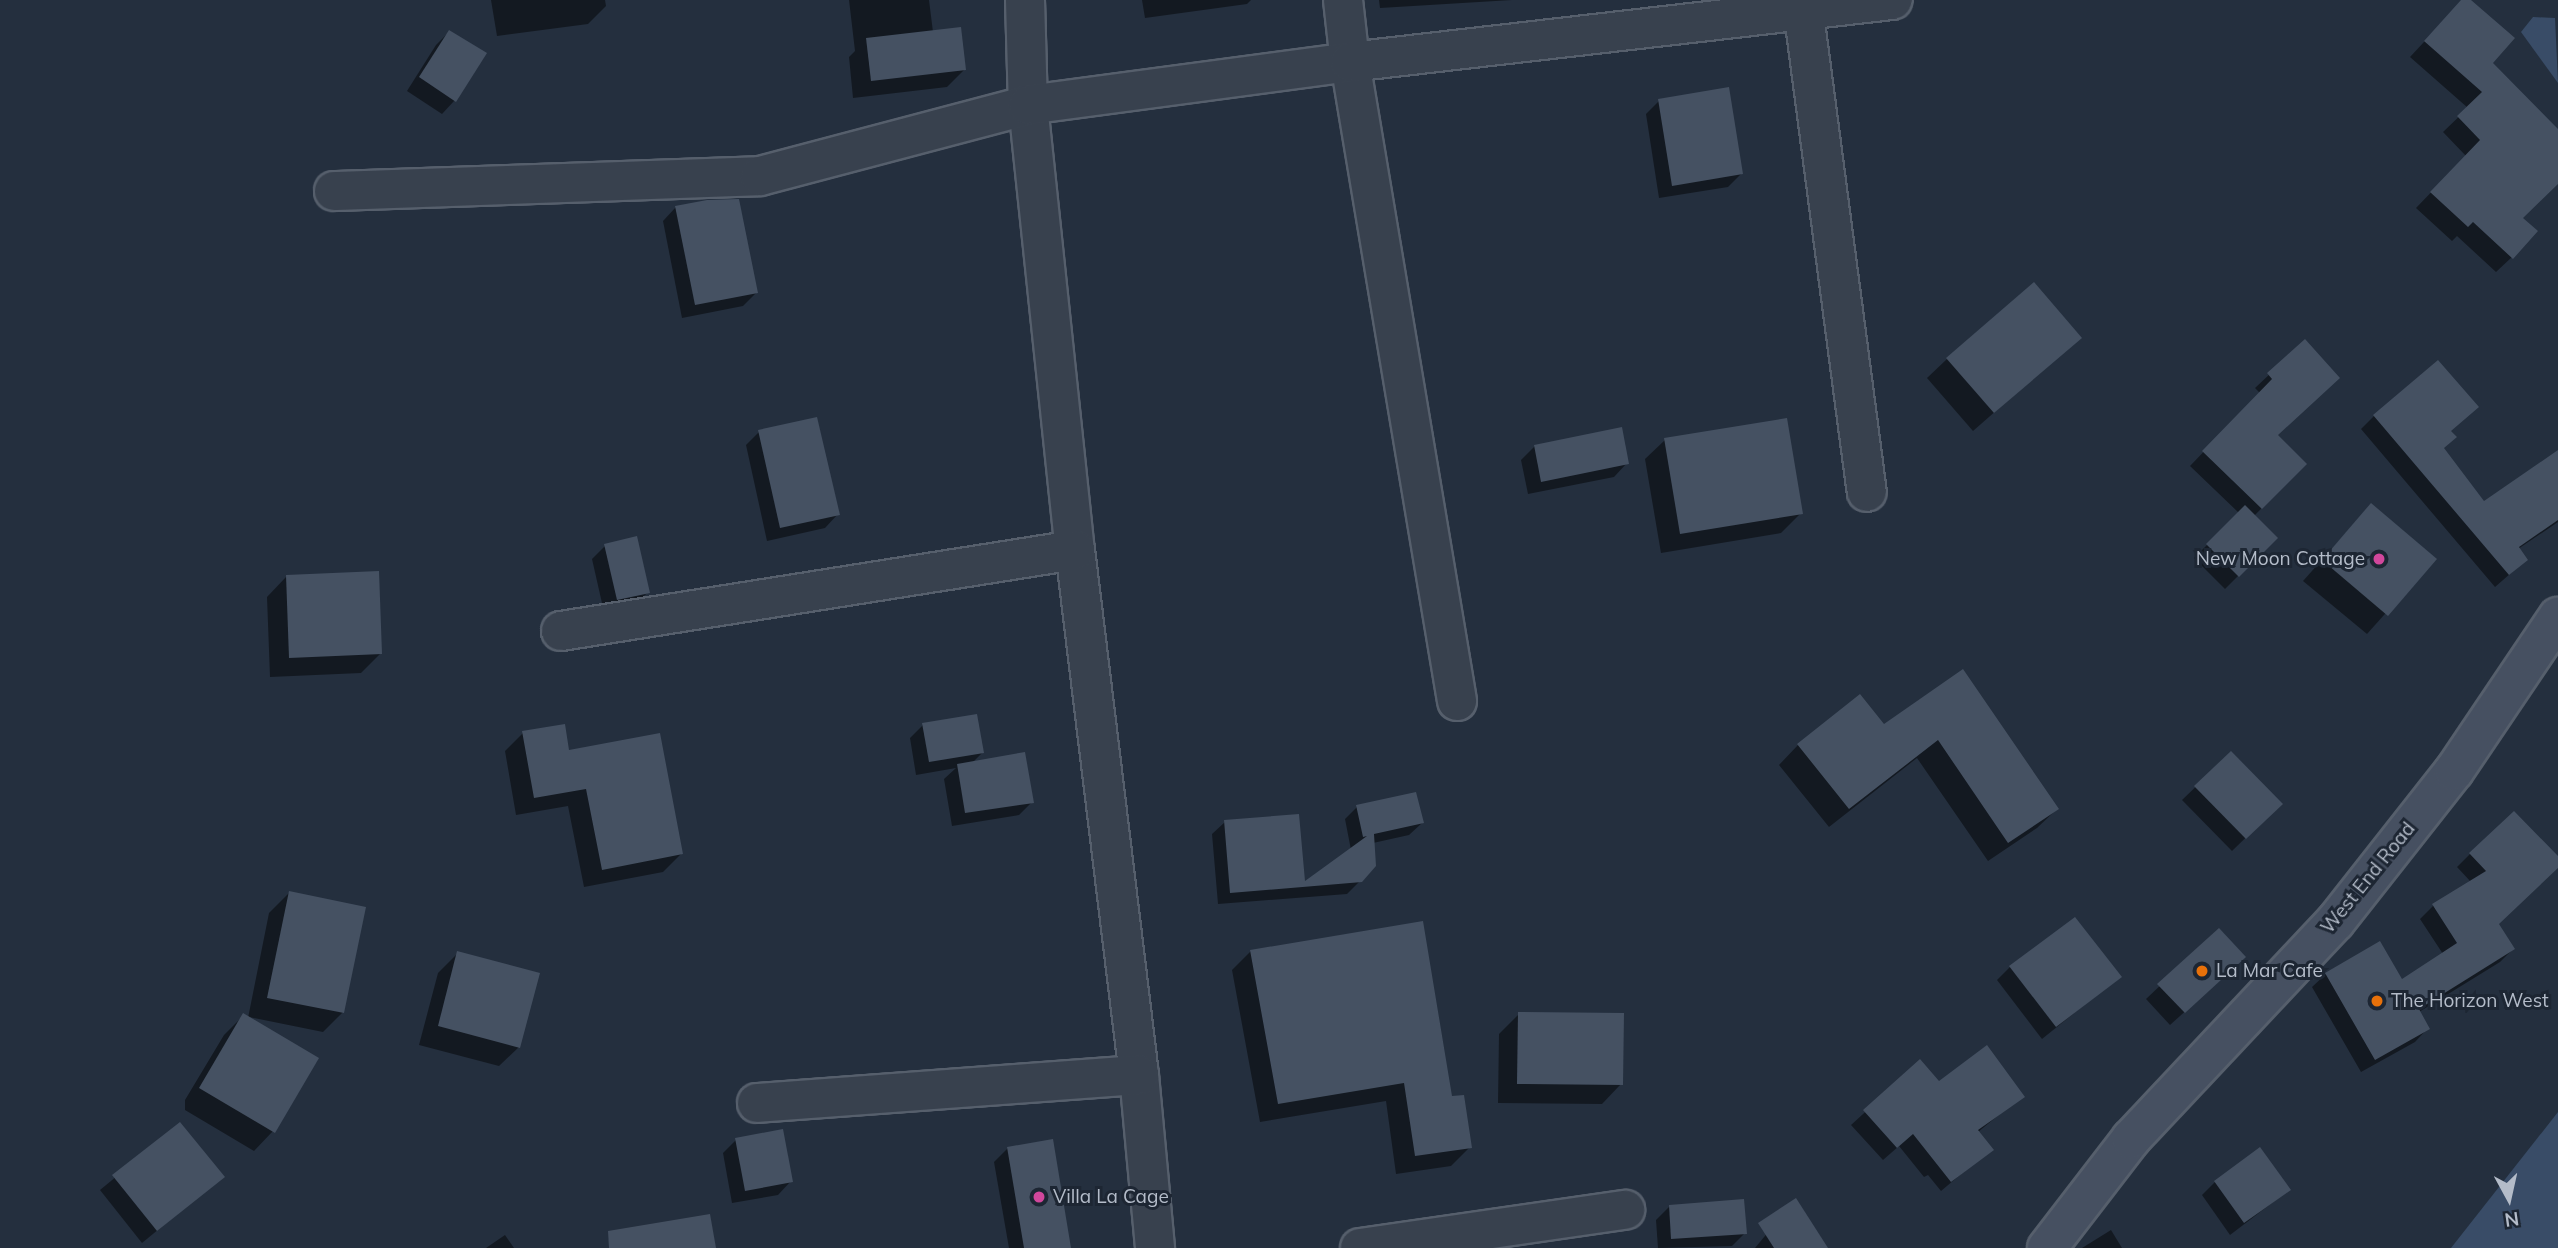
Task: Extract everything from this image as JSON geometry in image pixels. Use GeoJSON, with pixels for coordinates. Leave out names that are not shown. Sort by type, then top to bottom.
{"type":"FeatureCollection","features":[{"type":"Feature","properties":{"kind":"main road","name":"West End Road"},"geometry":{"type":"LineString","coordinates":[[2047,1248],[2131,1139],[2335,922],[2455,771],[2558,617]]}},
{"type":"Feature","properties":{"kind":"street"},"geometry":{"type":"LineString","coordinates":[[1025,0],[1028,105],[1075,550],[1139,1074],[1154,1248]]}},
{"type":"Feature","properties":{"kind":"street"},"geometry":{"type":"LineString","coordinates":[[1343,0],[1350,62],[1457,701]]}},
{"type":"Feature","properties":{"kind":"street"},"geometry":{"type":"LineString","coordinates":[[334,191],[760,176],[1028,105],[1802,6],[1892,0]]}},
{"type":"Feature","properties":{"kind":"street"},"geometry":{"type":"LineString","coordinates":[[1802,6],[1867,492]]}},
{"type":"Feature","properties":{"kind":"street"},"geometry":{"type":"LineString","coordinates":[[561,631],[1075,550]]}},
{"type":"Feature","properties":{"kind":"street"},"geometry":{"type":"LineString","coordinates":[[757,1103],[1139,1074]]}},
{"type":"Feature","properties":{"kind":"street"},"geometry":{"type":"LineString","coordinates":[[1360,1248],[1625,1210]]}},
{"type":"Feature","properties":{"kind":"water"},"geometry":{"type":"Polygon","coordinates":[[[2533,17],[2555,18],[2558,83],[2521,32],[2533,17]]]}},
{"type":"Feature","properties":{"kind":"water"},"geometry":{"type":"Polygon","coordinates":[[[2558,1112],[2558,1248],[2451,1248],[2558,1112]]]}},
{"type":"Feature","properties":{"kind":"building"},"geometry":{"type":"Polygon","coordinates":[[[2461,0],[2471,0],[2515,38],[2493,63],[2558,129],[2558,184],[2523,218],[2538,231],[2513,259],[2473,222],[2468,227],[2430,192],[2480,140],[2457,116],[2482,92],[2424,41],[2461,0]]]}},
{"type":"Feature","properties":{"kind":"building"},"geometry":{"type":"Polygon","coordinates":[[[961,27],[966,70],[871,81],[866,38],[961,27]]]}},
{"type":"Feature","properties":{"kind":"building"},"geometry":{"type":"Polygon","coordinates":[[[449,30],[487,53],[456,102],[419,77],[449,30]]]}},
{"type":"Feature","properties":{"kind":"building"},"geometry":{"type":"Polygon","coordinates":[[[1729,87],[1743,174],[1672,186],[1658,99],[1729,87]]]}},
{"type":"Feature","properties":{"kind":"building"},"geometry":{"type":"Polygon","coordinates":[[[739,199],[758,293],[695,305],[675,206],[707,200],[739,199]]]}},
{"type":"Feature","properties":{"kind":"building"},"geometry":{"type":"Polygon","coordinates":[[[2034,282],[2082,338],[1994,413],[1946,358],[2034,282]]]}},
{"type":"Feature","properties":{"kind":"building"},"geometry":{"type":"Polygon","coordinates":[[[2305,339],[2340,378],[2278,435],[2307,464],[2262,509],[2202,451],[2272,379],[2267,373],[2305,339]]]}},
{"type":"Feature","properties":{"kind":"building"},"geometry":{"type":"Polygon","coordinates":[[[2438,360],[2479,407],[2451,431],[2457,437],[2444,448],[2484,501],[2558,450],[2558,520],[2519,547],[2528,560],[2509,575],[2373,415],[2438,360]]]}},
{"type":"Feature","properties":{"kind":"building"},"geometry":{"type":"Polygon","coordinates":[[[817,417],[840,515],[780,528],[758,430],[817,417]]]}},
{"type":"Feature","properties":{"kind":"building"},"geometry":{"type":"Polygon","coordinates":[[[1787,418],[1803,514],[1680,534],[1664,438],[1787,418]]]}},
{"type":"Feature","properties":{"kind":"building"},"geometry":{"type":"Polygon","coordinates":[[[1622,427],[1629,464],[1541,482],[1534,445],[1622,427]]]}},
{"type":"Feature","properties":{"kind":"building","name":"New Moon Cottage"},"geometry":{"type":"Polygon","coordinates":[[[2371,503],[2437,559],[2388,616],[2322,560],[2371,503]]]}},
{"type":"Feature","properties":{"kind":"building"},"geometry":{"type":"Polygon","coordinates":[[[2245,505],[2278,538],[2239,577],[2206,544],[2245,505]]]}},
{"type":"Feature","properties":{"kind":"building"},"geometry":{"type":"Polygon","coordinates":[[[637,536],[650,593],[617,600],[604,544],[637,536]]]}},
{"type":"Feature","properties":{"kind":"building"},"geometry":{"type":"Polygon","coordinates":[[[379,571],[382,654],[289,658],[286,575],[379,571]]]}},
{"type":"Feature","properties":{"kind":"building"},"geometry":{"type":"Polygon","coordinates":[[[1963,669],[2059,809],[2008,843],[1938,740],[1849,809],[1797,744],[1860,694],[1884,724],[1963,669]]]}},
{"type":"Feature","properties":{"kind":"building"},"geometry":{"type":"Polygon","coordinates":[[[977,714],[984,753],[929,762],[922,723],[977,714]]]}},
{"type":"Feature","properties":{"kind":"building"},"geometry":{"type":"Polygon","coordinates":[[[565,724],[569,750],[660,733],[683,854],[602,870],[586,789],[534,798],[522,731],[565,724]]]}},
{"type":"Feature","properties":{"kind":"building"},"geometry":{"type":"Polygon","coordinates":[[[2231,751],[2283,804],[2246,839],[2194,786],[2231,751]]]}},
{"type":"Feature","properties":{"kind":"building"},"geometry":{"type":"Polygon","coordinates":[[[1025,752],[1034,803],[965,813],[957,764],[1025,752]]]}},
{"type":"Feature","properties":{"kind":"building"},"geometry":{"type":"Polygon","coordinates":[[[1416,792],[1424,823],[1374,834],[1376,866],[1362,882],[1230,893],[1224,820],[1299,814],[1305,881],[1367,836],[1363,837],[1356,805],[1416,792]]]}},
{"type":"Feature","properties":{"kind":"building"},"geometry":{"type":"Polygon","coordinates":[[[2514,811],[2558,856],[2558,868],[2499,924],[2515,949],[2419,1009],[2430,1029],[2375,1060],[2325,973],[2380,941],[2402,979],[2457,943],[2432,904],[2486,871],[2469,853],[2514,811]]]}},
{"type":"Feature","properties":{"kind":"building"},"geometry":{"type":"Polygon","coordinates":[[[289,891],[366,907],[344,1013],[267,998],[289,891]]]}},
{"type":"Feature","properties":{"kind":"building"},"geometry":{"type":"Polygon","coordinates":[[[2075,917],[2122,977],[2056,1027],[2009,966],[2075,917]]]}},
{"type":"Feature","properties":{"kind":"building"},"geometry":{"type":"Polygon","coordinates":[[[1423,921],[1452,1096],[1464,1095],[1472,1148],[1415,1156],[1404,1083],[1278,1104],[1250,950],[1423,921]]]}},
{"type":"Feature","properties":{"kind":"building","name":"La Mar Cafe"},"geometry":{"type":"Polygon","coordinates":[[[2219,928],[2246,957],[2185,1013],[2157,984],[2219,928]]]}},
{"type":"Feature","properties":{"kind":"building"},"geometry":{"type":"Polygon","coordinates":[[[457,951],[540,973],[520,1048],[438,1026],[457,951]]]}},
{"type":"Feature","properties":{"kind":"building"},"geometry":{"type":"Polygon","coordinates":[[[1518,1012],[1624,1013],[1623,1085],[1517,1084],[1518,1012]]]}},
{"type":"Feature","properties":{"kind":"building"},"geometry":{"type":"Polygon","coordinates":[[[243,1013],[319,1058],[275,1133],[199,1088],[243,1013]]]}},
{"type":"Feature","properties":{"kind":"building"},"geometry":{"type":"Polygon","coordinates":[[[1987,1045],[2025,1097],[1978,1130],[1994,1150],[1951,1182],[1913,1134],[1897,1148],[1863,1110],[1920,1059],[1939,1081],[1987,1045]]]}},
{"type":"Feature","properties":{"kind":"building"},"geometry":{"type":"Polygon","coordinates":[[[180,1122],[225,1177],[157,1231],[112,1175],[180,1122]]]}},
{"type":"Feature","properties":{"kind":"building"},"geometry":{"type":"Polygon","coordinates":[[[783,1129],[793,1182],[745,1191],[735,1138],[783,1129]]]}},
{"type":"Feature","properties":{"kind":"building","name":"Villa La Cage"},"geometry":{"type":"Polygon","coordinates":[[[1053,1139],[1071,1248],[1024,1248],[1007,1147],[1053,1139]]]}},
{"type":"Feature","properties":{"kind":"building"},"geometry":{"type":"Polygon","coordinates":[[[2260,1147],[2291,1190],[2244,1223],[2214,1181],[2260,1147]]]}},
{"type":"Feature","properties":{"kind":"building"},"geometry":{"type":"Polygon","coordinates":[[[1796,1198],[1828,1248],[1774,1248],[1758,1223],[1796,1198]]]}},
{"type":"Feature","properties":{"kind":"building"},"geometry":{"type":"Polygon","coordinates":[[[1744,1199],[1747,1234],[1671,1239],[1669,1205],[1744,1199]]]}},
{"type":"Feature","properties":{"kind":"building"},"geometry":{"type":"Polygon","coordinates":[[[710,1214],[716,1248],[609,1248],[608,1231],[710,1214]]]}},
{"type":"Feature","properties":{"kind":"place","name":"New Moon Cottage"},"geometry":{"type":"Point","coordinates":[2379,559]}},
{"type":"Feature","properties":{"kind":"place","name":"La Mar Cafe"},"geometry":{"type":"Point","coordinates":[2202,971]}},
{"type":"Feature","properties":{"kind":"place","name":"The Horizon West"},"geometry":{"type":"Point","coordinates":[2377,1001]}},
{"type":"Feature","properties":{"kind":"place","name":"Villa La Cage"},"geometry":{"type":"Point","coordinates":[1039,1197]}}]}
